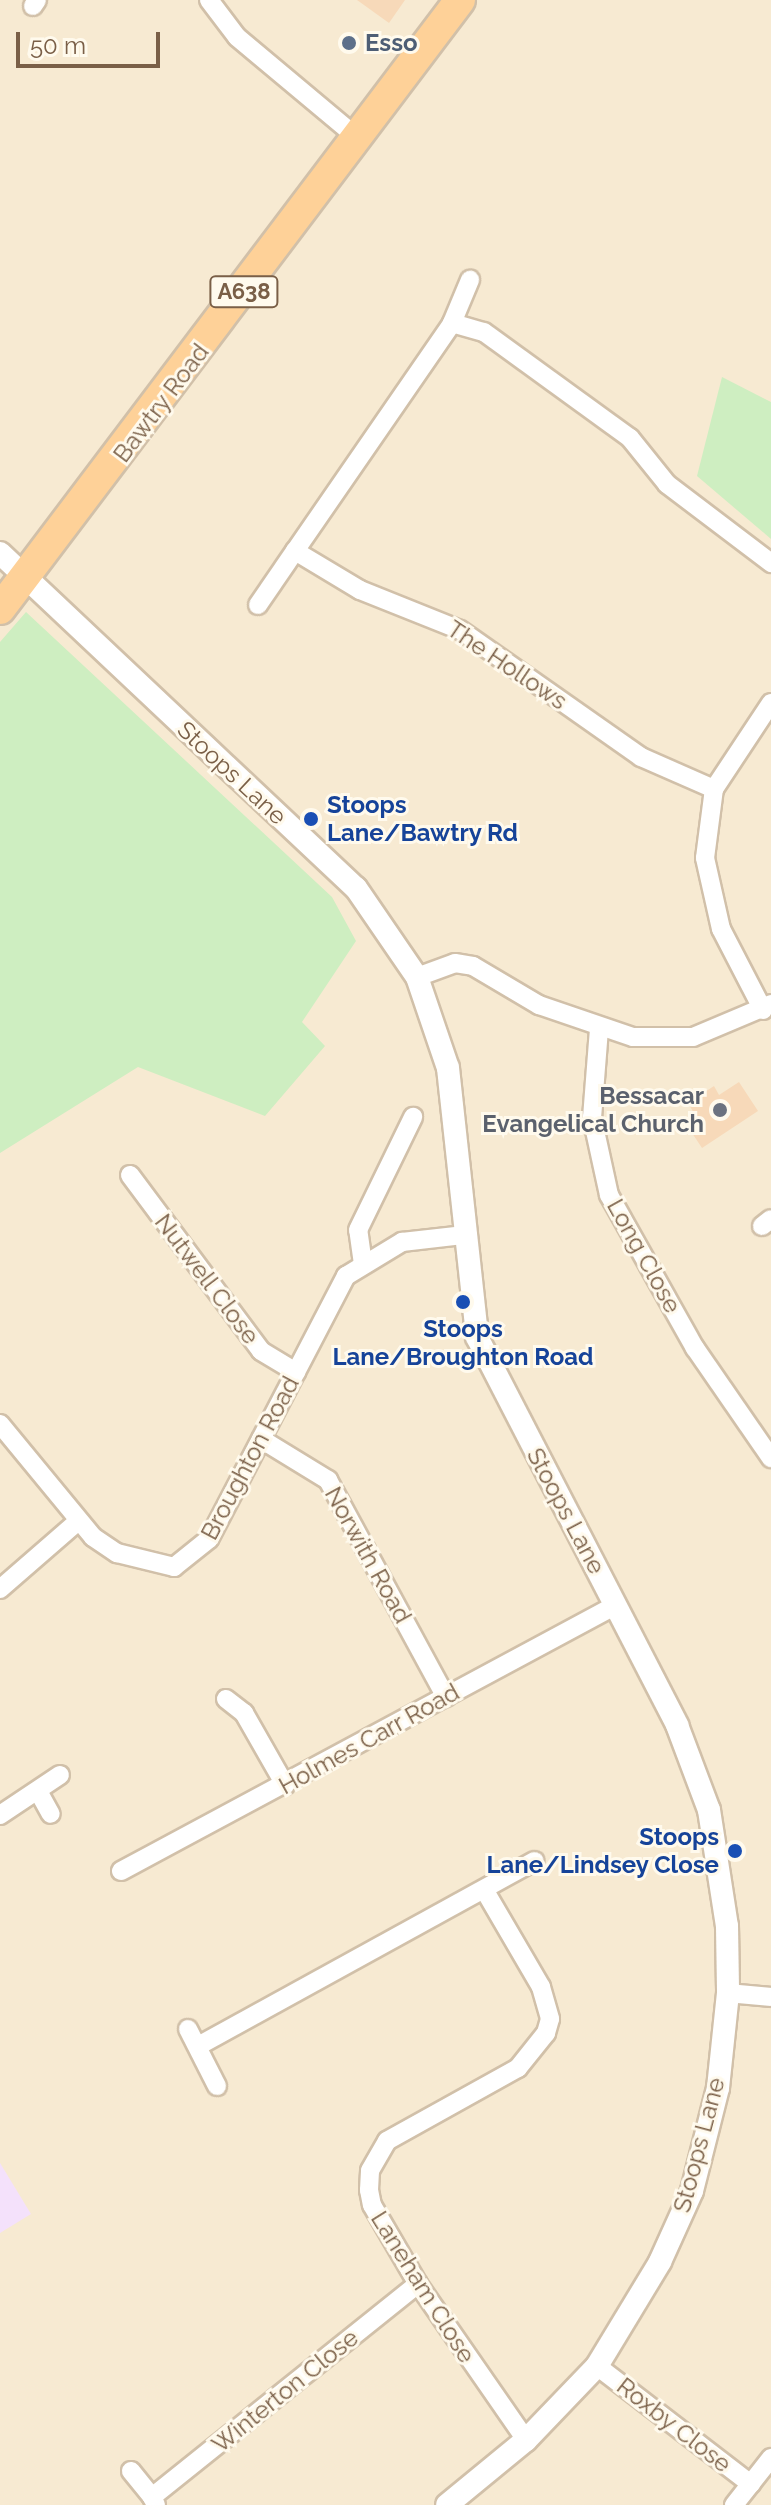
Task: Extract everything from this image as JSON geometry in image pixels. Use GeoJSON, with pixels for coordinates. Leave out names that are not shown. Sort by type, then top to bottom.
{"type":"FeatureCollection","features":[{"type":"Feature","properties":{"kind":"highway","name":"Bawtry Road"},"geometry":{"type":"LineString","coordinates":[[0,609],[460,0]]}},
{"type":"Feature","properties":{"kind":"street"},"geometry":{"type":"LineString","coordinates":[[209,0],[237,37],[358,138]]}},
{"type":"Feature","properties":{"kind":"street"},"geometry":{"type":"LineString","coordinates":[[258,605],[452,323],[470,280]]}},
{"type":"Feature","properties":{"kind":"street"},"geometry":{"type":"LineString","coordinates":[[452,323],[484,332],[630,438],[667,484],[771,563]]}},
{"type":"Feature","properties":{"kind":"street","name":"The Hollows"},"geometry":{"type":"LineString","coordinates":[[295,551],[360,590],[460,630],[641,757],[714,789]]}},
{"type":"Feature","properties":{"kind":"street","name":"Stoops Lane"},"geometry":{"type":"LineString","coordinates":[[0,553],[24,581],[356,888],[417,977],[448,1068],[463,1235],[477,1337],[682,1735],[709,1810],[727,1926],[728,1993],[718,2088],[692,2191],[660,2262],[597,2366],[526,2440],[447,2505]]}},
{"type":"Feature","properties":{"kind":"street"},"geometry":{"type":"LineString","coordinates":[[417,977],[455,963],[473,966],[539,1005],[599,1029],[633,1037],[693,1037],[767,1007],[712,899],[705,858],[714,789],[771,703]]}},
{"type":"Feature","properties":{"kind":"street","name":"Long Close"},"geometry":{"type":"LineString","coordinates":[[599,1029],[592,1117],[609,1195],[695,1348],[771,1458]]}},
{"type":"Feature","properties":{"kind":"street"},"geometry":{"type":"LineString","coordinates":[[363,1264],[358,1230],[413,1117]]}},
{"type":"Feature","properties":{"kind":"street","name":"Nutwell Close"},"geometry":{"type":"LineString","coordinates":[[130,1175],[261,1351],[296,1372]]}},
{"type":"Feature","properties":{"kind":"street","name":"Broughton Road"},"geometry":{"type":"LineString","coordinates":[[0,1424],[76,1523],[117,1553],[174,1567],[209,1539],[346,1276],[402,1242],[463,1235]]}},
{"type":"Feature","properties":{"kind":"street","name":"Norwith Road"},"geometry":{"type":"LineString","coordinates":[[261,1439],[328,1480],[446,1697]]}},
{"type":"Feature","properties":{"kind":"street"},"geometry":{"type":"LineString","coordinates":[[0,1589],[76,1523]]}},
{"type":"Feature","properties":{"kind":"street","name":"Holmes Carr Road"},"geometry":{"type":"LineString","coordinates":[[121,1871],[616,1605]]}},
{"type":"Feature","properties":{"kind":"street"},"geometry":{"type":"LineString","coordinates":[[226,1699],[244,1713],[285,1785]]}},
{"type":"Feature","properties":{"kind":"street"},"geometry":{"type":"LineString","coordinates":[[0,1815],[60,1775]]}},
{"type":"Feature","properties":{"kind":"street"},"geometry":{"type":"LineString","coordinates":[[38,1791],[51,1814]]}},
{"type":"Feature","properties":{"kind":"street"},"geometry":{"type":"LineString","coordinates":[[198,2046],[485,1891],[534,1861]]}},
{"type":"Feature","properties":{"kind":"street","name":"Laneham Close"},"geometry":{"type":"LineString","coordinates":[[485,1891],[541,1987],[550,2019],[534,2052],[518,2068],[387,2141],[377,2154],[372,2205],[418,2284],[526,2440]]}},
{"type":"Feature","properties":{"kind":"street"},"geometry":{"type":"LineString","coordinates":[[728,1993],[771,1997]]}},
{"type":"Feature","properties":{"kind":"street"},"geometry":{"type":"LineString","coordinates":[[188,2029],[217,2086]]}},
{"type":"Feature","properties":{"kind":"street","name":"Winterton Close"},"geometry":{"type":"LineString","coordinates":[[131,2471],[154,2501],[418,2284]]}},
{"type":"Feature","properties":{"kind":"street","name":"Roxby Close"},"geometry":{"type":"LineString","coordinates":[[597,2366],[751,2484]]}},
{"type":"Feature","properties":{"kind":"street","name":"Roxby Close"},"geometry":{"type":"LineString","coordinates":[[734,2505],[771,2458]]}},
{"type":"Feature","properties":{"kind":"shaded area"},"geometry":{"type":"Polygon","coordinates":[[[0,0],[771,0],[771,2505],[0,2505],[0,0]]]}},
{"type":"Feature","properties":{"kind":"shaded area"},"geometry":{"type":"Polygon","coordinates":[[[0,2163],[31,2214],[0,2233],[0,2163]]]}},
{"type":"Feature","properties":{"kind":"green space"},"geometry":{"type":"Polygon","coordinates":[[[722,377],[771,402],[771,539],[697,476],[722,377]]]}},
{"type":"Feature","properties":{"kind":"green space"},"geometry":{"type":"Polygon","coordinates":[[[26,612],[332,897],[356,941],[302,1022],[325,1046],[265,1116],[138,1067],[0,1153],[0,642],[26,612]]]}},
{"type":"Feature","properties":{"kind":"building"},"geometry":{"type":"Polygon","coordinates":[[[357,0],[405,0],[389,23],[357,0]]]}},
{"type":"Feature","properties":{"kind":"building"},"geometry":{"type":"Polygon","coordinates":[[[739,1082],[758,1111],[702,1148],[688,1127],[698,1120],[688,1103],[714,1086],[719,1095],[739,1082]]]}},
{"type":"Feature","properties":{"kind":"place","name":"Esso"},"geometry":{"type":"Point","coordinates":[349,43]}},
{"type":"Feature","properties":{"kind":"place","name":"Stoops Lane/Bawtry Rd"},"geometry":{"type":"Point","coordinates":[311,819]}},
{"type":"Feature","properties":{"kind":"place","name":"Bessacar Evangelical Church"},"geometry":{"type":"Point","coordinates":[720,1110]}},
{"type":"Feature","properties":{"kind":"place","name":"Stoops Lane/Broughton Road"},"geometry":{"type":"Point","coordinates":[463,1302]}},
{"type":"Feature","properties":{"kind":"place","name":"Stoops Lane/Lindsey Close"},"geometry":{"type":"Point","coordinates":[735,1851]}}]}
